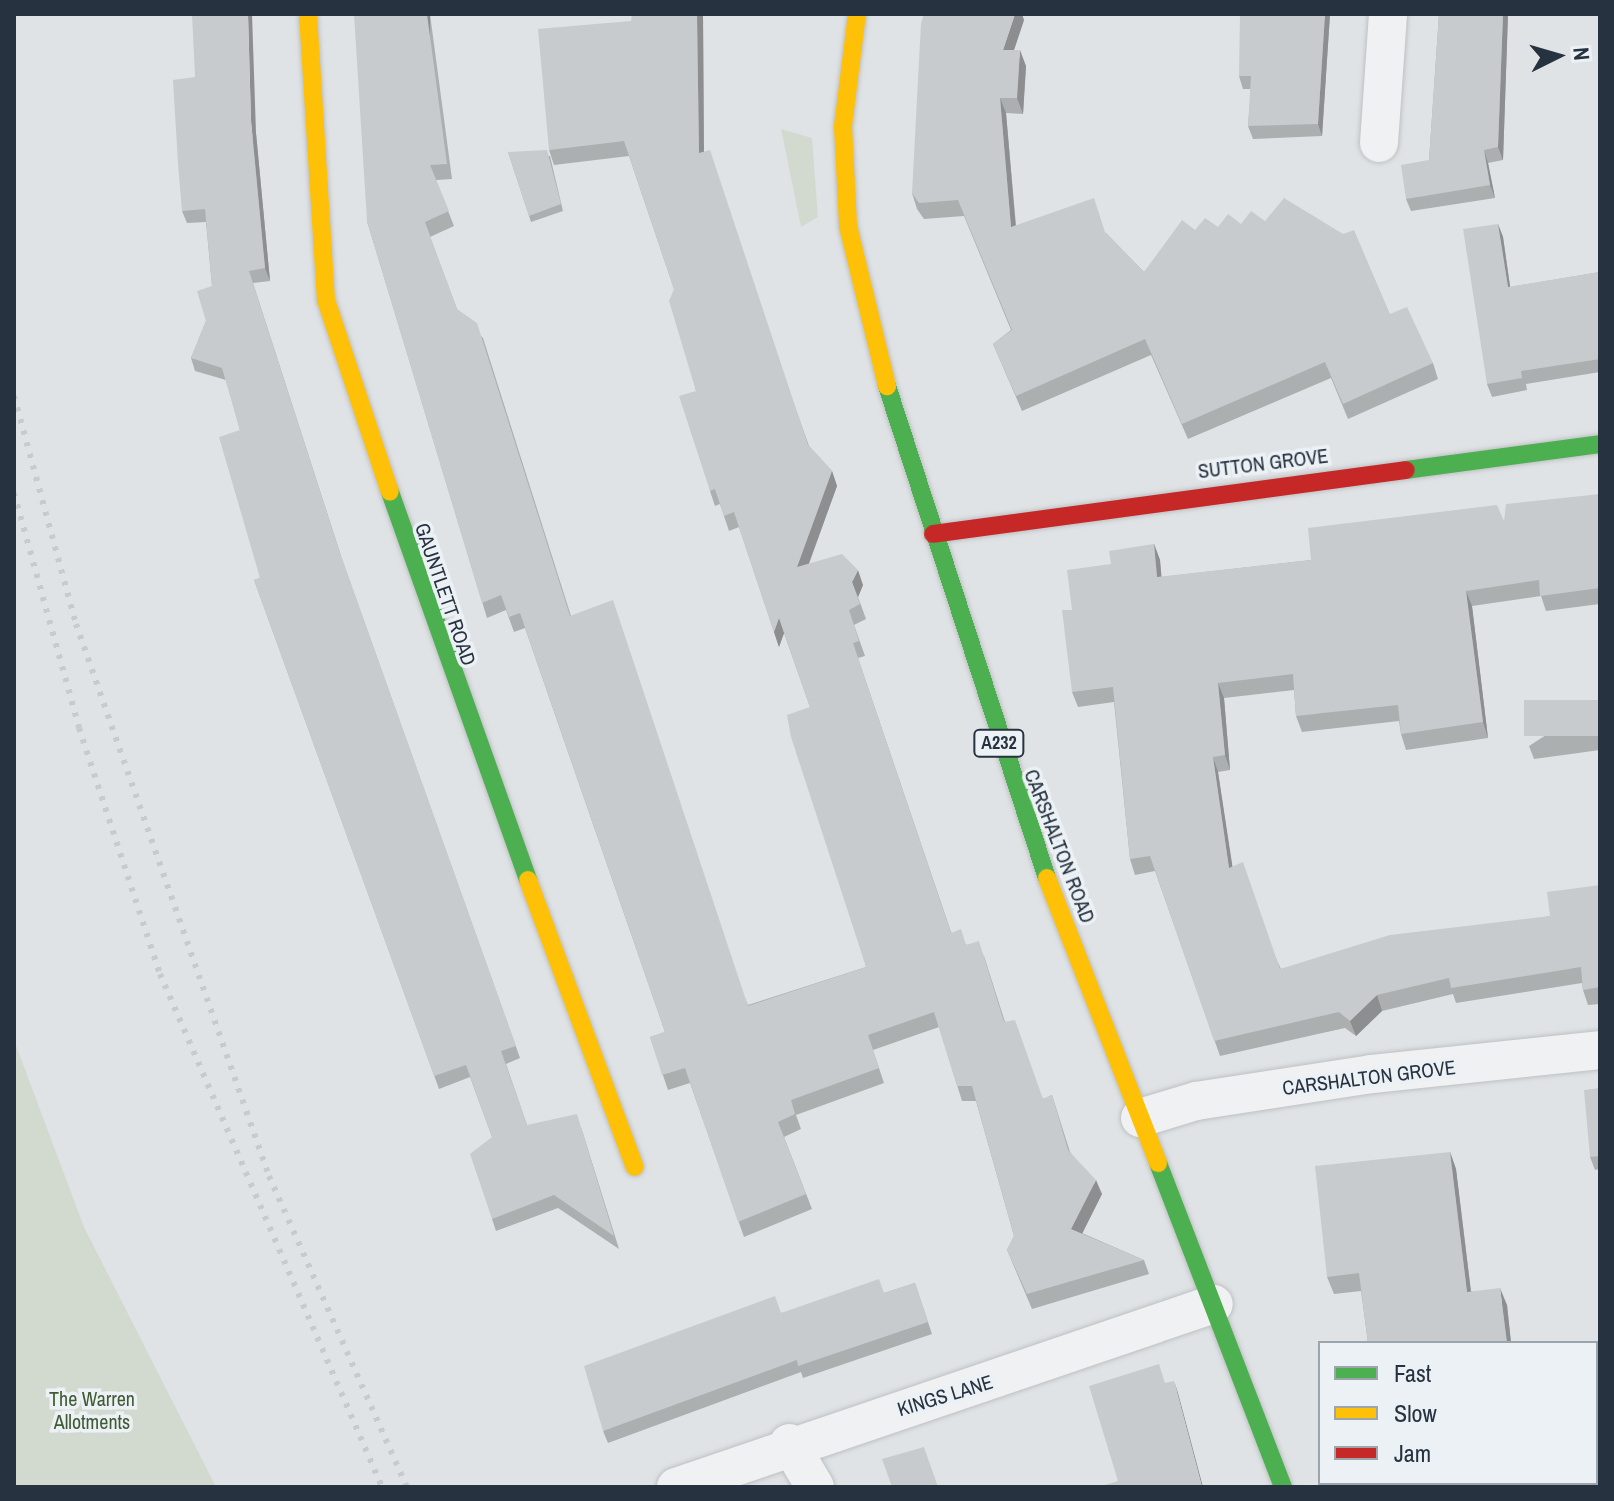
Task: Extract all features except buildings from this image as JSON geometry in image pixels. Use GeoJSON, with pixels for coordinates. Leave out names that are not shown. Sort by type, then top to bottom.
{"type":"FeatureCollection","features":[{"type":"Feature","properties":{"kind":"main road","name":"GAUNTLETT ROAD"},"geometry":{"type":"LineString","coordinates":[[308,14],[330,314],[457,691],[635,1167]]}},
{"type":"Feature","properties":{"kind":"main road","name":"CARSHALTON ROAD"},"geometry":{"type":"LineString","coordinates":[[857,14],[843,126],[848,226],[866,321],[1016,795],[1283,1487]]}},
{"type":"Feature","properties":{"kind":"main road","name":"SUTTON GROVE"},"geometry":{"type":"LineString","coordinates":[[933,534],[1114,504],[1600,444]]}},
{"type":"Feature","properties":{"kind":"street"},"geometry":{"type":"LineString","coordinates":[[1379,143],[1388,14]]}},
{"type":"Feature","properties":{"kind":"street","name":"CARSHALTON GROVE"},"geometry":{"type":"LineString","coordinates":[[1140,1118],[1196,1101],[1372,1074],[1600,1050]]}},
{"type":"Feature","properties":{"kind":"street","name":"KINGS LANE"},"geometry":{"type":"LineString","coordinates":[[676,1487],[789,1443],[1124,1339],[1214,1304]]}},
{"type":"Feature","properties":{"kind":"street"},"geometry":{"type":"LineString","coordinates":[[789,1443],[815,1487]]}},
{"type":"Feature","properties":{"kind":"green space"},"geometry":{"type":"Polygon","coordinates":[[[781,129],[812,138],[818,217],[801,227],[781,129]]]}},
{"type":"Feature","properties":{"kind":"green space","name":"The Warren Allotments"},"geometry":{"type":"Polygon","coordinates":[[[14,1040],[84,1227],[216,1487],[14,1487],[14,1040]]]}},
{"type":"Feature","properties":{"kind":"railway"},"geometry":{"type":"LineString","coordinates":[[14,396],[76,624],[269,1176],[407,1487]]}},
{"type":"Feature","properties":{"kind":"railway"},"geometry":{"type":"LineString","coordinates":[[14,493],[79,728],[160,974],[382,1487]]}},
{"type":"Feature","properties":{"kind":"traffic: fast"},"geometry":{"type":"LineString","coordinates":[[887,386],[1047,878]]}},
{"type":"Feature","properties":{"kind":"traffic: fast"},"geometry":{"type":"LineString","coordinates":[[1406,470],[1600,444]]}},
{"type":"Feature","properties":{"kind":"traffic: fast"},"geometry":{"type":"LineString","coordinates":[[390,492],[528,880]]}},
{"type":"Feature","properties":{"kind":"traffic: fast"},"geometry":{"type":"LineString","coordinates":[[1158,1163],[1283,1487]]}},
{"type":"Feature","properties":{"kind":"traffic: slow"},"geometry":{"type":"LineString","coordinates":[[308,14],[326,300],[390,492]]}},
{"type":"Feature","properties":{"kind":"traffic: slow"},"geometry":{"type":"LineString","coordinates":[[857,14],[843,126],[848,226],[887,386]]}},
{"type":"Feature","properties":{"kind":"traffic: slow"},"geometry":{"type":"LineString","coordinates":[[1047,878],[1158,1163]]}},
{"type":"Feature","properties":{"kind":"traffic: slow"},"geometry":{"type":"LineString","coordinates":[[528,880],[635,1167]]}},
{"type":"Feature","properties":{"kind":"traffic: jam"},"geometry":{"type":"LineString","coordinates":[[933,534],[1406,470]]}}]}
